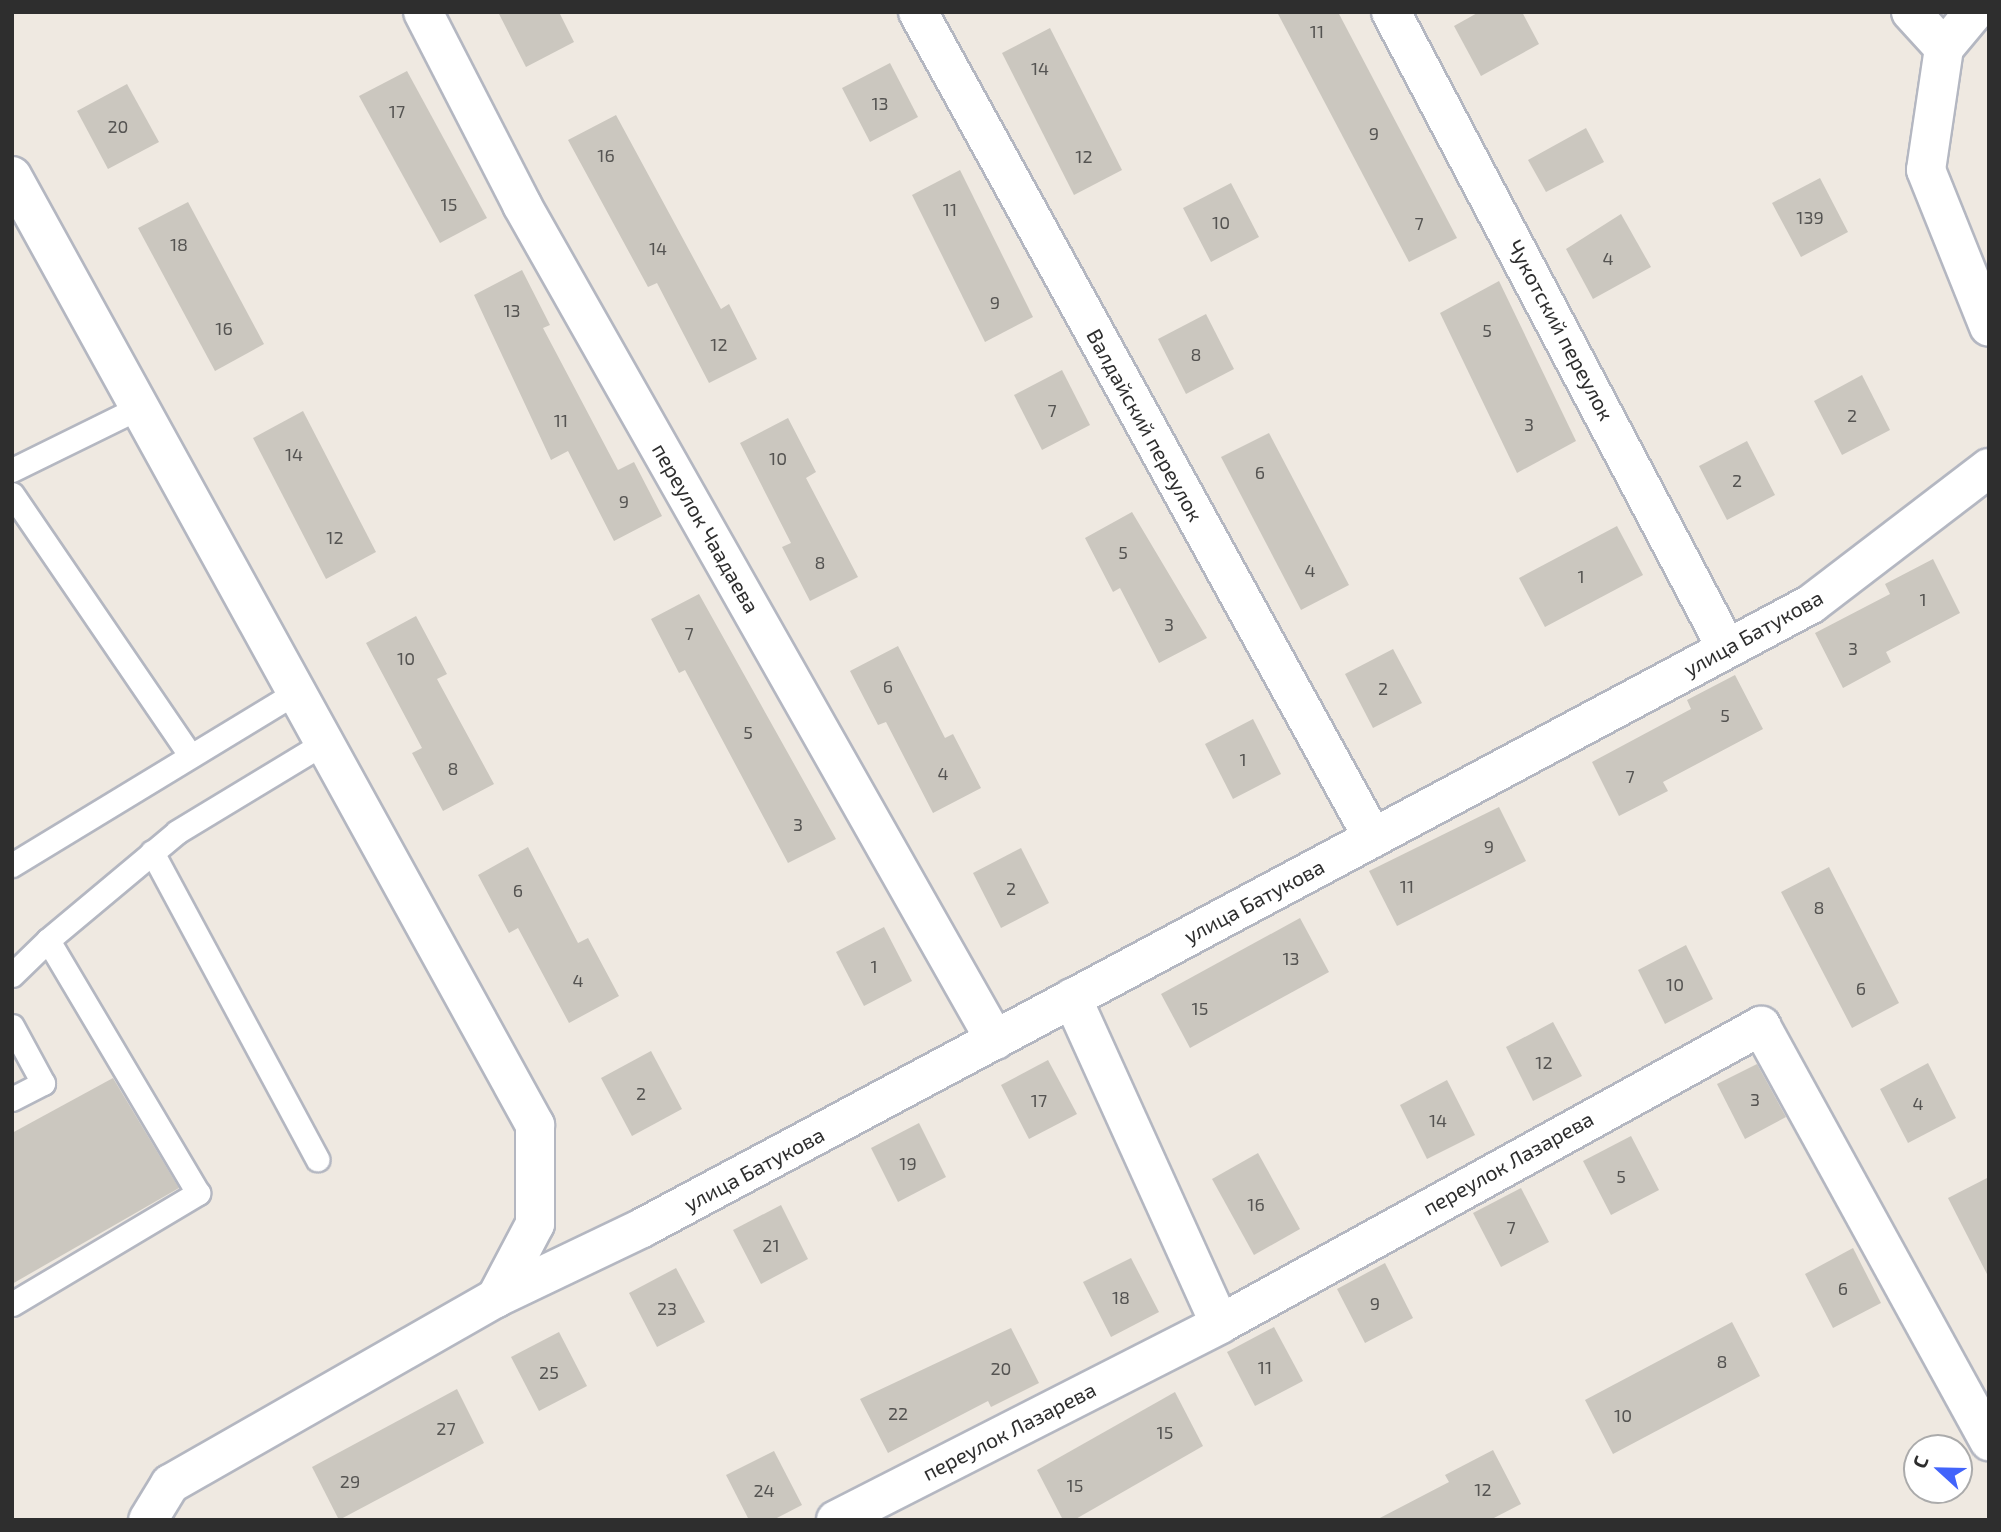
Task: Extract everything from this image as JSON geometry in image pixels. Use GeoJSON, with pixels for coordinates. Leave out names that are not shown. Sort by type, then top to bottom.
{"type":"FeatureCollection","features":[{"type":"Feature","properties":{"kind":"street","name":"переулок Чаадаева"},"geometry":{"type":"LineString","coordinates":[[423,12],[522,205],[995,1040]]}},
{"type":"Feature","properties":{"kind":"street","name":"Валдайский переулок"},"geometry":{"type":"LineString","coordinates":[[918,12],[1373,838]]}},
{"type":"Feature","properties":{"kind":"street","name":"Чукотский переулок"},"geometry":{"type":"LineString","coordinates":[[1391,12],[1727,649]]}},
{"type":"Feature","properties":{"kind":"street"},"geometry":{"type":"LineString","coordinates":[[1911,12],[1944,48]]}},
{"type":"Feature","properties":{"kind":"street"},"geometry":{"type":"LineString","coordinates":[[1975,12],[1944,48],[1926,170],[1989,327]]}},
{"type":"Feature","properties":{"kind":"street"},"geometry":{"type":"LineString","coordinates":[[12,176],[535,1125],[535,1224],[496,1298]]}},
{"type":"Feature","properties":{"kind":"street","name":"улица Батукова"},"geometry":{"type":"LineString","coordinates":[[148,1520],[170,1484],[496,1298],[642,1228],[1811,604],[1989,468]]}},
{"type":"Feature","properties":{"kind":"street"},"geometry":{"type":"LineString","coordinates":[[1072,998],[1220,1324]]}},
{"type":"Feature","properties":{"kind":"street","name":"переулок Лазарева"},"geometry":{"type":"LineString","coordinates":[[836,1520],[1220,1324],[1761,1026],[1989,1441]]}},
{"type":"Feature","properties":{"kind":"lane"},"geometry":{"type":"LineString","coordinates":[[12,470],[140,407]]}},
{"type":"Feature","properties":{"kind":"lane"},"geometry":{"type":"LineString","coordinates":[[12,494],[191,756]]}},
{"type":"Feature","properties":{"kind":"lane"},"geometry":{"type":"LineString","coordinates":[[12,865],[297,692]]}},
{"type":"Feature","properties":{"kind":"lane"},"geometry":{"type":"LineString","coordinates":[[12,975],[48,940],[152,852],[324,743]]}},
{"type":"Feature","properties":{"kind":"lane"},"geometry":{"type":"LineString","coordinates":[[152,852],[317,1159]]}},
{"type":"Feature","properties":{"kind":"lane"},"geometry":{"type":"LineString","coordinates":[[12,1304],[198,1193],[48,940]]}},
{"type":"Feature","properties":{"kind":"lane"},"geometry":{"type":"LineString","coordinates":[[12,1026],[43,1083],[12,1099]]}},
{"type":"Feature","properties":{"kind":"building"},"geometry":{"type":"Polygon","coordinates":[[[498,12],[559,12],[574,42],[526,67],[498,12]]]}},
{"type":"Feature","properties":{"kind":"building"},"geometry":{"type":"Polygon","coordinates":[[[1277,12],[1338,12],[1457,238],[1409,262],[1277,12]]]}},
{"type":"Feature","properties":{"kind":"building"},"geometry":{"type":"Polygon","coordinates":[[[1479,12],[1522,12],[1539,44],[1481,76],[1454,26],[1479,12]]]}},
{"type":"Feature","properties":{"kind":"building"},"geometry":{"type":"Polygon","coordinates":[[[1050,28],[1122,170],[1074,195],[1002,53],[1050,28]]]}},
{"type":"Feature","properties":{"kind":"building"},"geometry":{"type":"Polygon","coordinates":[[[890,63],[918,117],[870,142],[842,88],[890,63]]]}},
{"type":"Feature","properties":{"kind":"building"},"geometry":{"type":"Polygon","coordinates":[[[407,71],[487,218],[440,243],[359,96],[407,71]]]}},
{"type":"Feature","properties":{"kind":"building"},"geometry":{"type":"Polygon","coordinates":[[[127,84],[159,142],[108,169],[77,111],[127,84]]]}},
{"type":"Feature","properties":{"kind":"building"},"geometry":{"type":"Polygon","coordinates":[[[616,115],[721,309],[729,304],[757,359],[709,383],[657,283],[648,287],[568,140],[616,115]]]}},
{"type":"Feature","properties":{"kind":"building"},"geometry":{"type":"Polygon","coordinates":[[[1586,128],[1604,162],[1546,192],[1528,160],[1586,128]]]}},
{"type":"Feature","properties":{"kind":"building"},"geometry":{"type":"Polygon","coordinates":[[[960,170],[1033,317],[985,342],[912,195],[960,170]]]}},
{"type":"Feature","properties":{"kind":"building"},"geometry":{"type":"Polygon","coordinates":[[[1820,178],[1848,232],[1801,257],[1772,203],[1820,178]]]}},
{"type":"Feature","properties":{"kind":"building"},"geometry":{"type":"Polygon","coordinates":[[[1231,183],[1259,237],[1211,262],[1183,208],[1231,183]]]}},
{"type":"Feature","properties":{"kind":"building"},"geometry":{"type":"Polygon","coordinates":[[[188,202],[264,344],[215,371],[138,228],[188,202]]]}},
{"type":"Feature","properties":{"kind":"building"},"geometry":{"type":"Polygon","coordinates":[[[1621,214],[1651,267],[1593,299],[1566,249],[1621,214]]]}},
{"type":"Feature","properties":{"kind":"building"},"geometry":{"type":"Polygon","coordinates":[[[522,270],[550,325],[543,328],[618,470],[634,462],[662,516],[614,541],[568,451],[551,460],[474,295],[522,270]]]}},
{"type":"Feature","properties":{"kind":"building"},"geometry":{"type":"Polygon","coordinates":[[[1499,281],[1576,441],[1517,473],[1440,313],[1499,281]]]}},
{"type":"Feature","properties":{"kind":"building"},"geometry":{"type":"Polygon","coordinates":[[[1206,314],[1234,369],[1186,394],[1158,339],[1206,314]]]}},
{"type":"Feature","properties":{"kind":"building"},"geometry":{"type":"Polygon","coordinates":[[[1062,370],[1090,425],[1042,450],[1014,395],[1062,370]]]}},
{"type":"Feature","properties":{"kind":"building"},"geometry":{"type":"Polygon","coordinates":[[[1862,375],[1890,430],[1842,455],[1814,401],[1862,375]]]}},
{"type":"Feature","properties":{"kind":"building"},"geometry":{"type":"Polygon","coordinates":[[[303,411],[376,552],[326,579],[253,438],[303,411]]]}},
{"type":"Feature","properties":{"kind":"building"},"geometry":{"type":"Polygon","coordinates":[[[788,418],[816,472],[806,478],[858,577],[810,601],[782,547],[791,543],[740,443],[788,418]]]}},
{"type":"Feature","properties":{"kind":"building"},"geometry":{"type":"Polygon","coordinates":[[[1269,433],[1349,585],[1301,610],[1221,457],[1269,433]]]}},
{"type":"Feature","properties":{"kind":"building"},"geometry":{"type":"Polygon","coordinates":[[[1747,441],[1775,495],[1727,520],[1699,466],[1747,441]]]}},
{"type":"Feature","properties":{"kind":"building"},"geometry":{"type":"Polygon","coordinates":[[[1132,512],[1207,638],[1159,663],[1120,588],[1113,592],[1085,538],[1132,512]]]}},
{"type":"Feature","properties":{"kind":"building"},"geometry":{"type":"Polygon","coordinates":[[[1617,526],[1643,575],[1545,627],[1519,578],[1617,526]]]}},
{"type":"Feature","properties":{"kind":"building"},"geometry":{"type":"Polygon","coordinates":[[[1933,559],[1960,613],[1886,652],[1891,662],[1843,688],[1815,633],[1890,594],[1885,584],[1933,559]]]}},
{"type":"Feature","properties":{"kind":"building"},"geometry":{"type":"Polygon","coordinates":[[[699,594],[836,839],[788,863],[685,670],[679,673],[651,619],[699,594]]]}},
{"type":"Feature","properties":{"kind":"building"},"geometry":{"type":"Polygon","coordinates":[[[416,616],[447,674],[437,679],[494,784],[443,811],[412,753],[422,748],[366,643],[416,616]]]}},
{"type":"Feature","properties":{"kind":"building"},"geometry":{"type":"Polygon","coordinates":[[[898,646],[945,738],[953,734],[981,788],[933,813],[886,722],[878,725],[850,671],[898,646]]]}},
{"type":"Feature","properties":{"kind":"building"},"geometry":{"type":"Polygon","coordinates":[[[1393,649],[1422,703],[1373,728],[1345,674],[1393,649]]]}},
{"type":"Feature","properties":{"kind":"building"},"geometry":{"type":"Polygon","coordinates":[[[1735,675],[1763,729],[1663,782],[1668,791],[1619,816],[1592,762],[1691,709],[1687,700],[1735,675]]]}},
{"type":"Feature","properties":{"kind":"building"},"geometry":{"type":"Polygon","coordinates":[[[1253,719],[1281,774],[1233,799],[1205,744],[1253,719]]]}},
{"type":"Feature","properties":{"kind":"building"},"geometry":{"type":"Polygon","coordinates":[[[1499,807],[1526,861],[1397,926],[1369,871],[1499,807]]]}},
{"type":"Feature","properties":{"kind":"building"},"geometry":{"type":"Polygon","coordinates":[[[528,847],[578,943],[588,938],[619,996],[569,1023],[518,928],[509,933],[478,875],[528,847]]]}},
{"type":"Feature","properties":{"kind":"building"},"geometry":{"type":"Polygon","coordinates":[[[1021,848],[1049,903],[1001,928],[973,873],[1021,848]]]}},
{"type":"Feature","properties":{"kind":"building"},"geometry":{"type":"Polygon","coordinates":[[[1829,867],[1899,1003],[1852,1028],[1781,892],[1829,867]]]}},
{"type":"Feature","properties":{"kind":"building"},"geometry":{"type":"Polygon","coordinates":[[[1300,918],[1329,972],[1190,1048],[1161,994],[1300,918]]]}},
{"type":"Feature","properties":{"kind":"building"},"geometry":{"type":"Polygon","coordinates":[[[884,927],[912,981],[864,1006],[836,952],[884,927]]]}},
{"type":"Feature","properties":{"kind":"building"},"geometry":{"type":"Polygon","coordinates":[[[1686,945],[1713,999],[1665,1024],[1638,970],[1686,945]]]}},
{"type":"Feature","properties":{"kind":"building"},"geometry":{"type":"Polygon","coordinates":[[[1553,1022],[1582,1076],[1533,1101],[1506,1047],[1553,1022]]]}},
{"type":"Feature","properties":{"kind":"building"},"geometry":{"type":"Polygon","coordinates":[[[651,1051],[682,1109],[632,1136],[601,1078],[651,1051]]]}},
{"type":"Feature","properties":{"kind":"building"},"geometry":{"type":"Polygon","coordinates":[[[1048,1060],[1077,1114],[1029,1139],[1001,1085],[1048,1060]]]}},
{"type":"Feature","properties":{"kind":"building"},"geometry":{"type":"Polygon","coordinates":[[[1928,1063],[1956,1118],[1908,1143],[1880,1089],[1928,1063]]]}},
{"type":"Feature","properties":{"kind":"building"},"geometry":{"type":"Polygon","coordinates":[[[1757,1064],[1786,1117],[1745,1139],[1717,1084],[1757,1064]]]}},
{"type":"Feature","properties":{"kind":"building"},"geometry":{"type":"Polygon","coordinates":[[[113,1078],[179,1188],[12,1284],[12,1133],[113,1078]]]}},
{"type":"Feature","properties":{"kind":"building"},"geometry":{"type":"Polygon","coordinates":[[[1447,1080],[1475,1135],[1427,1159],[1400,1105],[1447,1080]]]}},
{"type":"Feature","properties":{"kind":"building"},"geometry":{"type":"Polygon","coordinates":[[[919,1123],[946,1177],[898,1202],[871,1148],[919,1123]]]}},
{"type":"Feature","properties":{"kind":"building"},"geometry":{"type":"Polygon","coordinates":[[[1631,1136],[1659,1190],[1611,1215],[1583,1161],[1631,1136]]]}},
{"type":"Feature","properties":{"kind":"building"},"geometry":{"type":"Polygon","coordinates":[[[1258,1153],[1300,1229],[1254,1255],[1212,1179],[1258,1153]]]}},
{"type":"Feature","properties":{"kind":"building"},"geometry":{"type":"Polygon","coordinates":[[[1989,1177],[1989,1278],[1948,1198],[1989,1177]]]}},
{"type":"Feature","properties":{"kind":"building"},"geometry":{"type":"Polygon","coordinates":[[[1521,1188],[1549,1242],[1501,1267],[1473,1213],[1521,1188]]]}},
{"type":"Feature","properties":{"kind":"building"},"geometry":{"type":"Polygon","coordinates":[[[781,1205],[808,1259],[761,1284],[733,1230],[781,1205]]]}},
{"type":"Feature","properties":{"kind":"building"},"geometry":{"type":"Polygon","coordinates":[[[1853,1248],[1881,1303],[1833,1328],[1805,1274],[1853,1248]]]}},
{"type":"Feature","properties":{"kind":"building"},"geometry":{"type":"Polygon","coordinates":[[[1131,1258],[1159,1312],[1111,1337],[1083,1282],[1131,1258]]]}},
{"type":"Feature","properties":{"kind":"building"},"geometry":{"type":"Polygon","coordinates":[[[1385,1263],[1413,1318],[1365,1343],[1337,1289],[1385,1263]]]}},
{"type":"Feature","properties":{"kind":"building"},"geometry":{"type":"Polygon","coordinates":[[[676,1268],[705,1322],[657,1347],[629,1293],[676,1268]]]}},
{"type":"Feature","properties":{"kind":"building"},"geometry":{"type":"Polygon","coordinates":[[[1732,1322],[1760,1376],[1613,1454],[1585,1400],[1732,1322]]]}},
{"type":"Feature","properties":{"kind":"building"},"geometry":{"type":"Polygon","coordinates":[[[1274,1327],[1303,1381],[1255,1406],[1227,1352],[1274,1327]]]}},
{"type":"Feature","properties":{"kind":"building"},"geometry":{"type":"Polygon","coordinates":[[[1011,1328],[1039,1383],[991,1407],[988,1401],[888,1453],[860,1399],[1011,1328]]]}},
{"type":"Feature","properties":{"kind":"building"},"geometry":{"type":"Polygon","coordinates":[[[559,1332],[587,1386],[539,1411],[511,1357],[559,1332]]]}},
{"type":"Feature","properties":{"kind":"building"},"geometry":{"type":"Polygon","coordinates":[[[457,1389],[484,1443],[339,1520],[312,1467],[457,1389]]]}},
{"type":"Feature","properties":{"kind":"building"},"geometry":{"type":"Polygon","coordinates":[[[1175,1392],[1203,1446],[1074,1520],[1063,1520],[1037,1470],[1175,1392]]]}},
{"type":"Feature","properties":{"kind":"building"},"geometry":{"type":"Polygon","coordinates":[[[1493,1450],[1521,1504],[1490,1520],[1376,1520],[1449,1482],[1445,1475],[1493,1450]]]}},
{"type":"Feature","properties":{"kind":"building"},"geometry":{"type":"Polygon","coordinates":[[[774,1451],[802,1505],[773,1520],[749,1520],[726,1475],[774,1451]]]}}]}
